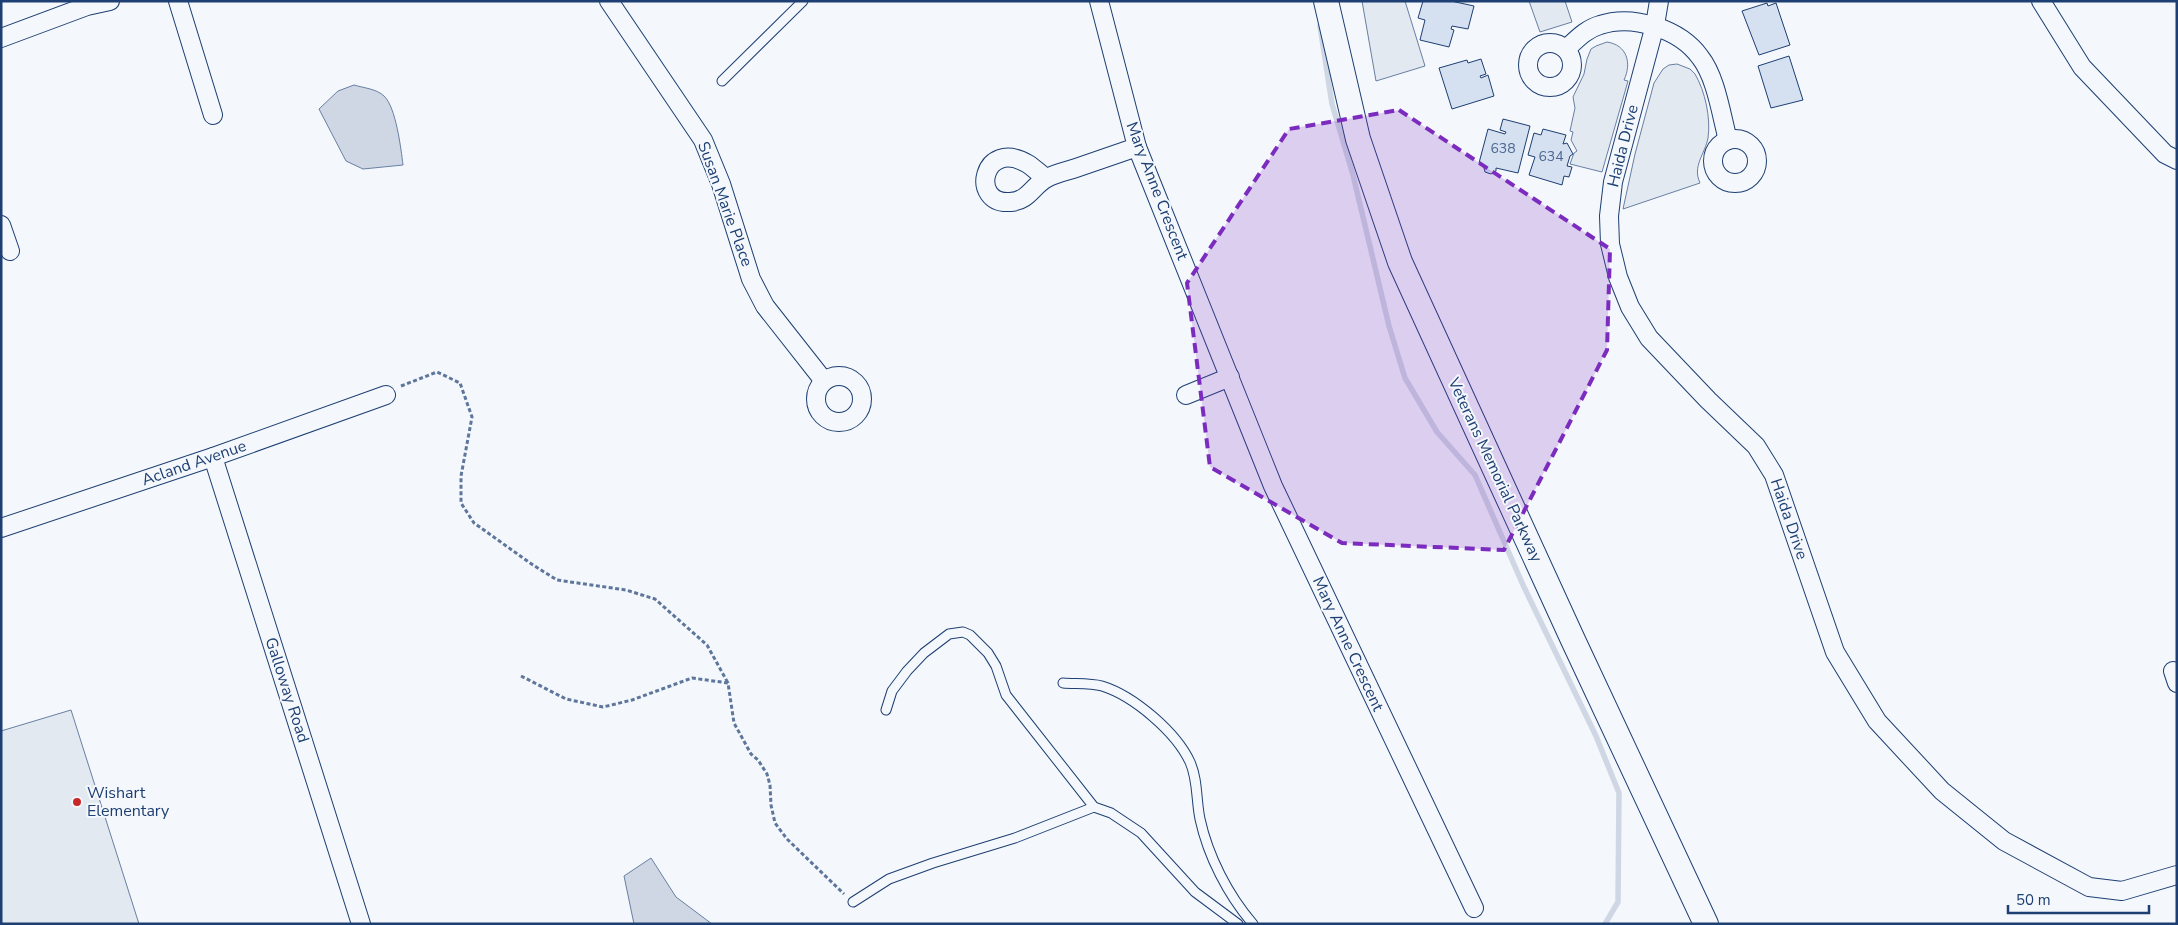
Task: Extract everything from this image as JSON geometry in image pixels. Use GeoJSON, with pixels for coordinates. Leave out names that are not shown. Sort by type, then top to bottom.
{"type":"FeatureCollection","features":[{"type":"Feature","properties":{"kind":"main road","name":"Veterans Memorial Parkway"},"geometry":{"type":"LineString","coordinates":[[1326,1],[1358,140],[1400,262],[1572,640],[1706,924]]}},
{"type":"Feature","properties":{"kind":"street"},"geometry":{"type":"LineString","coordinates":[[1,38],[87,6],[110,1]]}},
{"type":"Feature","properties":{"kind":"street"},"geometry":{"type":"LineString","coordinates":[[178,1],[213,115]]}},
{"type":"Feature","properties":{"kind":"street","name":"Susan Marie Place"},"geometry":{"type":"LineString","coordinates":[[609,1],[703,140],[721,184],[751,279],[765,306],[824,381]]}},
{"type":"Feature","properties":{"kind":"street","name":"Mary Anne Crescent"},"geometry":{"type":"LineString","coordinates":[[1099,1],[1137,147],[1273,486],[1474,908]]}},
{"type":"Feature","properties":{"kind":"street","name":"Haida Drive"},"geometry":{"type":"LineString","coordinates":[[1659,1],[1655,25],[1613,182],[1609,216],[1610,244],[1618,277],[1630,307],[1649,338],[1708,400],[1756,446],[1774,474],[1835,652],[1877,721],[1942,791],[2004,841],[2088,887],[2122,891],[2177,875]]}},
{"type":"Feature","properties":{"kind":"street"},"geometry":{"type":"LineString","coordinates":[[2041,1],[2082,67],[2165,154],[2177,160]]}},
{"type":"Feature","properties":{"kind":"street"},"geometry":{"type":"LineString","coordinates":[[1566,49],[1584,32],[1613,22],[1655,25],[1677,36],[1700,57],[1709,72],[1728,140]]}},
{"type":"Feature","properties":{"kind":"street"},"geometry":{"type":"LineString","coordinates":[[1046,178],[1137,147]]}},
{"type":"Feature","properties":{"kind":"street"},"geometry":{"type":"LineString","coordinates":[[1,225],[10,251]]}},
{"type":"Feature","properties":{"kind":"street"},"geometry":{"type":"LineString","coordinates":[[1186,396],[1230,377]]}},
{"type":"Feature","properties":{"kind":"street","name":"Acland Avenue"},"geometry":{"type":"LineString","coordinates":[[1,528],[213,457],[386,395]]}},
{"type":"Feature","properties":{"kind":"street","name":"Galloway Road"},"geometry":{"type":"LineString","coordinates":[[213,457],[361,924]]}},
{"type":"Feature","properties":{"kind":"lane"},"geometry":{"type":"LineString","coordinates":[[722,81],[803,1]]}},
{"type":"Feature","properties":{"kind":"lane"},"geometry":{"type":"LineString","coordinates":[[886,710],[892,691],[924,653],[948,634],[963,632],[970,635],[988,653],[996,666],[1006,695],[1094,807],[1111,814],[1141,833],[1195,892],[1238,924]]}},
{"type":"Feature","properties":{"kind":"lane"},"geometry":{"type":"LineString","coordinates":[[1063,683],[1101,686],[1117,693],[1150,715],[1180,746],[1193,772],[1201,821],[1215,862],[1231,894],[1253,924]]}},
{"type":"Feature","properties":{"kind":"lane"},"geometry":{"type":"LineString","coordinates":[[852,902],[889,879],[1015,838],[1094,807]]}},
{"type":"Feature","properties":{"kind":"path"},"geometry":{"type":"LineString","coordinates":[[386,395],[394,389],[437,372],[460,383],[472,417],[461,476],[461,503],[474,523],[533,565],[558,580],[626,590],[655,598],[706,645],[728,683],[734,723],[751,754],[767,774],[775,823],[787,839],[852,902]]}},
{"type":"Feature","properties":{"kind":"path"},"geometry":{"type":"LineString","coordinates":[[521,676],[566,699],[603,707],[632,700],[692,678],[728,683]]}},
{"type":"Feature","properties":{"kind":"highlighted area"},"geometry":{"type":"Polygon","coordinates":[[[1399,110],[1610,249],[1607,350],[1504,550],[1342,543],[1210,467],[1187,283],[1289,129],[1399,110]]]}},
{"type":"Feature","properties":{"kind":"shaded area"},"geometry":{"type":"Polygon","coordinates":[[[1362,1],[1405,1],[1425,66],[1376,81],[1362,1]]]}},
{"type":"Feature","properties":{"kind":"shaded area"},"geometry":{"type":"Polygon","coordinates":[[[1529,1],[1565,1],[1572,22],[1540,32],[1529,1]]]}},
{"type":"Feature","properties":{"kind":"shaded area"},"geometry":{"type":"Polygon","coordinates":[[[1607,42],[1619,47],[1626,56],[1628,67],[1624,80],[1628,81],[1602,172],[1570,164],[1574,153],[1577,151],[1571,140],[1573,132],[1570,131],[1575,108],[1573,97],[1584,74],[1591,49],[1607,42]]]}},
{"type":"Feature","properties":{"kind":"shaded area"},"geometry":{"type":"Polygon","coordinates":[[[1677,64],[1690,69],[1695,74],[1702,88],[1706,105],[1709,130],[1697,171],[1700,183],[1623,209],[1654,83],[1663,69],[1669,65],[1677,64]]]}},
{"type":"Feature","properties":{"kind":"shaded area"},"geometry":{"type":"Polygon","coordinates":[[[354,85],[378,92],[388,101],[397,129],[403,165],[363,169],[346,161],[319,109],[338,91],[354,85]]]}},
{"type":"Feature","properties":{"kind":"shaded area"},"geometry":{"type":"Polygon","coordinates":[[[71,710],[139,924],[1,924],[1,731],[71,710]]]}},
{"type":"Feature","properties":{"kind":"shaded area"},"geometry":{"type":"Polygon","coordinates":[[[651,858],[676,897],[712,924],[634,924],[624,876],[651,858]]]}},
{"type":"Feature","properties":{"kind":"building"},"geometry":{"type":"Polygon","coordinates":[[[1423,1],[1451,1],[1474,6],[1468,29],[1452,26],[1451,29],[1454,30],[1449,47],[1420,40],[1425,20],[1418,18],[1423,1]]]}},
{"type":"Feature","properties":{"kind":"building"},"geometry":{"type":"Polygon","coordinates":[[[1767,3],[1768,6],[1776,3],[1790,45],[1759,55],[1742,11],[1767,3]]]}},
{"type":"Feature","properties":{"kind":"building"},"geometry":{"type":"Polygon","coordinates":[[[1789,56],[1803,100],[1771,108],[1758,66],[1789,56]]]}},
{"type":"Feature","properties":{"kind":"building"},"geometry":{"type":"Polygon","coordinates":[[[1481,59],[1486,74],[1480,76],[1481,78],[1488,75],[1494,96],[1452,109],[1439,68],[1467,60],[1468,63],[1481,59]]]}},
{"type":"Feature","properties":{"kind":"building"},"geometry":{"type":"Polygon","coordinates":[[[1503,119],[1530,126],[1518,173],[1496,168],[1496,171],[1491,174],[1485,172],[1483,164],[1479,163],[1488,129],[1505,134],[1506,132],[1500,130],[1503,119]]]}},
{"type":"Feature","properties":{"kind":"building"},"geometry":{"type":"Polygon","coordinates":[[[1543,129],[1566,135],[1563,144],[1567,143],[1573,154],[1570,156],[1567,166],[1572,167],[1569,177],[1564,176],[1562,185],[1529,175],[1535,157],[1528,155],[1534,133],[1541,135],[1543,129]]]}},
{"type":"Feature","properties":{"kind":"waterway"},"geometry":{"type":"LineString","coordinates":[[1320,26],[1332,104],[1353,175],[1389,326],[1405,378],[1437,432],[1475,475],[1523,585],[1596,736],[1619,793],[1618,902],[1605,924]]}},
{"type":"Feature","properties":{"kind":"place","name":"Wishart Elementary"},"geometry":{"type":"Point","coordinates":[77,802]}}]}
